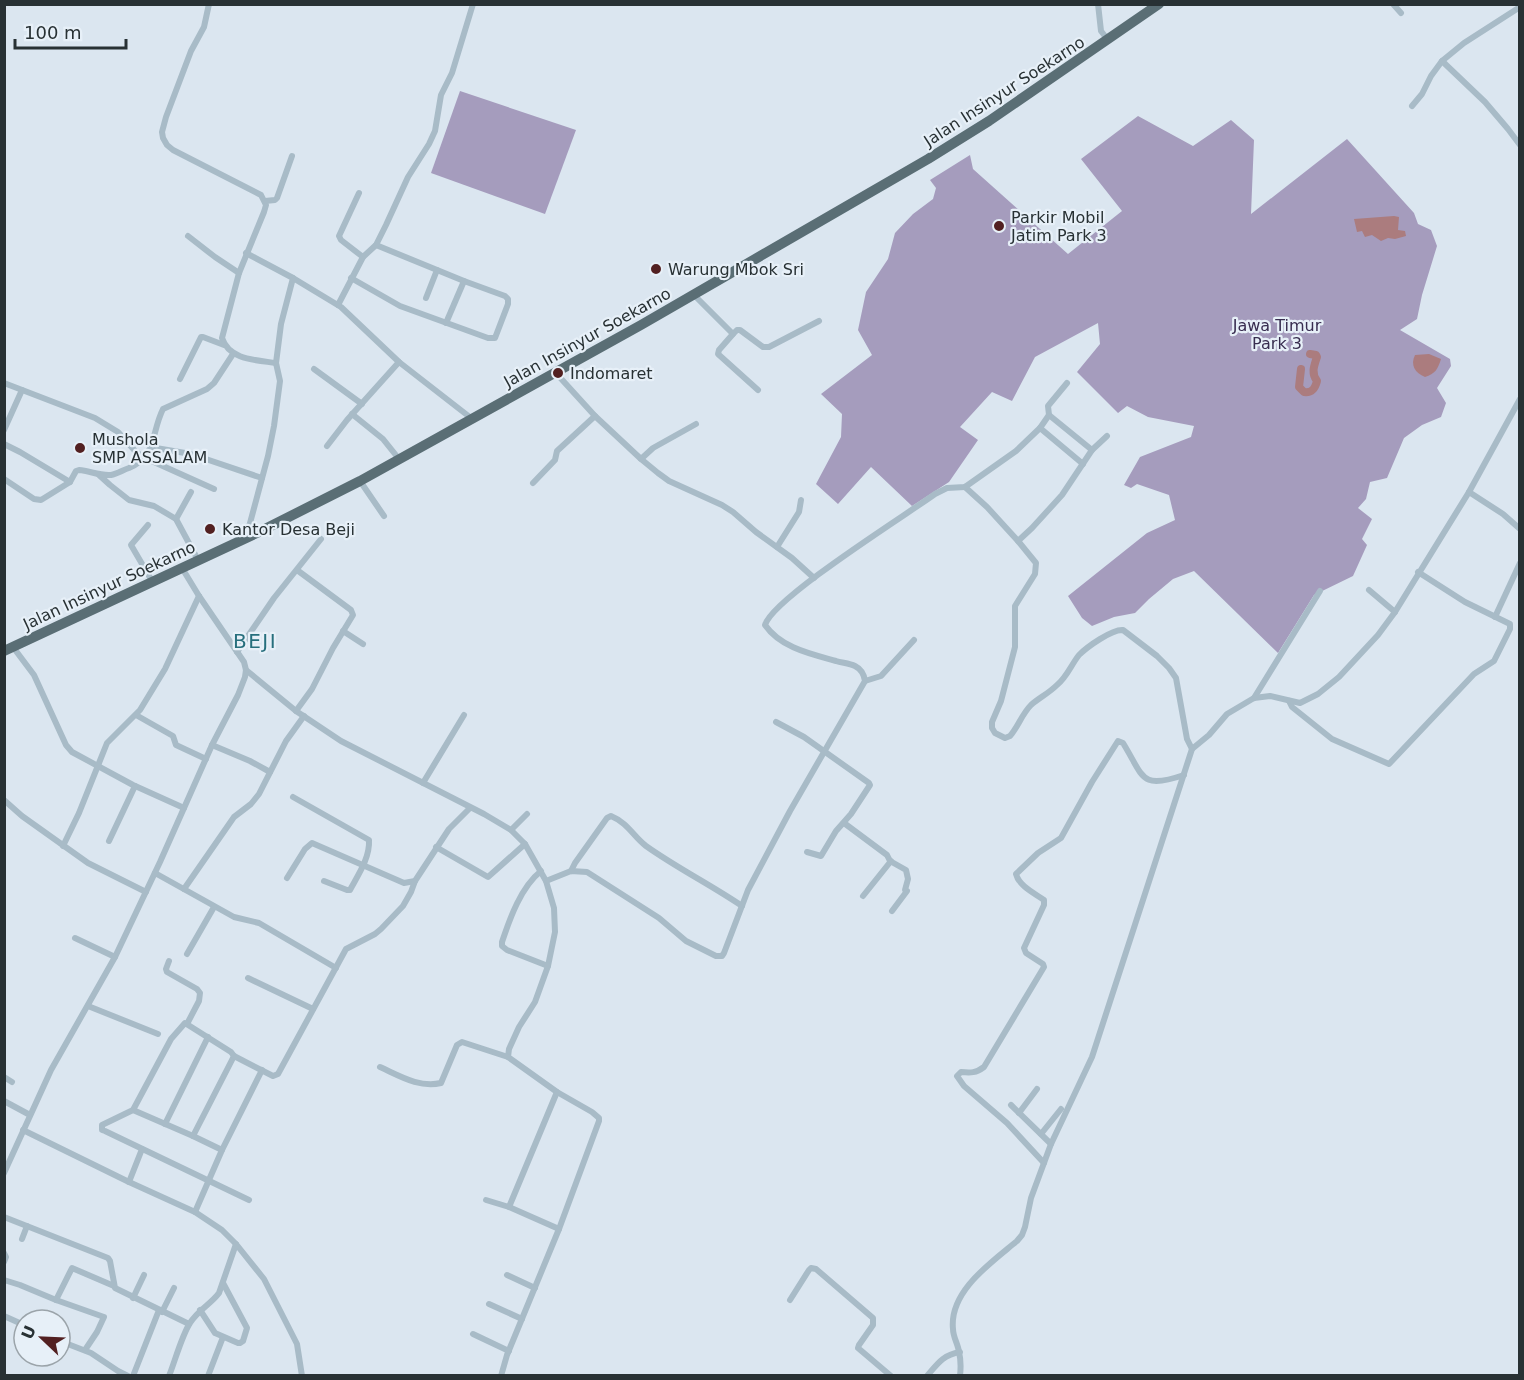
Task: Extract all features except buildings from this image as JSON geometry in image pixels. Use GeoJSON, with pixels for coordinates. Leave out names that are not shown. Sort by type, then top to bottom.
{"type":"FeatureCollection","features":[{"type":"Feature","properties":{"kind":"main road","name":"Jalan Insinyur Soekarno"},"geometry":{"type":"LineString","coordinates":[[9,649],[360,481],[694,295],[989,121],[1159,4]]}},
{"type":"Feature","properties":{"kind":"street"},"geometry":{"type":"LineString","coordinates":[[209,4],[204,27],[191,51],[169,108],[162,132],[163,138],[167,146],[173,150],[249,188],[261,195],[265,201],[264,212],[239,273],[222,338],[233,354],[276,363]]}},
{"type":"Feature","properties":{"kind":"street"},"geometry":{"type":"LineString","coordinates":[[338,305],[363,257],[376,245],[408,177],[435,131],[441,95],[452,73],[473,4]]}},
{"type":"Feature","properties":{"kind":"street"},"geometry":{"type":"LineString","coordinates":[[1098,4],[1101,31],[1108,40]]}},
{"type":"Feature","properties":{"kind":"street"},"geometry":{"type":"LineString","coordinates":[[1393,4],[1401,13]]}},
{"type":"Feature","properties":{"kind":"street"},"geometry":{"type":"LineString","coordinates":[[1412,106],[1442,61],[1464,43],[1520,7]]}},
{"type":"Feature","properties":{"kind":"street"},"geometry":{"type":"LineString","coordinates":[[1442,61],[1485,102],[1520,145]]}},
{"type":"Feature","properties":{"kind":"street"},"geometry":{"type":"LineString","coordinates":[[265,201],[278,198],[292,156]]}},
{"type":"Feature","properties":{"kind":"street"},"geometry":{"type":"LineString","coordinates":[[358,193],[339,236],[363,257]]}},
{"type":"Feature","properties":{"kind":"street"},"geometry":{"type":"LineString","coordinates":[[188,236],[239,273]]}},
{"type":"Feature","properties":{"kind":"street"},"geometry":{"type":"LineString","coordinates":[[351,278],[400,306],[488,338],[495,338],[508,304],[505,296],[376,245]]}},
{"type":"Feature","properties":{"kind":"street"},"geometry":{"type":"LineString","coordinates":[[246,253],[338,305],[399,362],[471,418]]}},
{"type":"Feature","properties":{"kind":"street"},"geometry":{"type":"LineString","coordinates":[[426,298],[437,270]]}},
{"type":"Feature","properties":{"kind":"street"},"geometry":{"type":"LineString","coordinates":[[246,537],[274,426],[280,381],[276,363],[281,324],[293,278]]}},
{"type":"Feature","properties":{"kind":"street"},"geometry":{"type":"LineString","coordinates":[[446,323],[464,281]]}},
{"type":"Feature","properties":{"kind":"street"},"geometry":{"type":"LineString","coordinates":[[694,295],[733,334]]}},
{"type":"Feature","properties":{"kind":"street"},"geometry":{"type":"LineString","coordinates":[[758,390],[718,354],[733,334],[740,330],[765,348],[819,321]]}},
{"type":"Feature","properties":{"kind":"street"},"geometry":{"type":"LineString","coordinates":[[180,379],[201,337],[225,345]]}},
{"type":"Feature","properties":{"kind":"street"},"geometry":{"type":"LineString","coordinates":[[4,479],[34,499],[41,500],[70,482],[78,470],[99,475],[113,475],[138,464],[145,458],[150,447],[163,409],[207,389],[214,383],[233,354]]}},
{"type":"Feature","properties":{"kind":"street"},"geometry":{"type":"LineString","coordinates":[[327,446],[352,414],[399,362]]}},
{"type":"Feature","properties":{"kind":"street"},"geometry":{"type":"LineString","coordinates":[[314,369],[362,404]]}},
{"type":"Feature","properties":{"kind":"street"},"geometry":{"type":"LineString","coordinates":[[555,372],[595,416],[641,459],[669,481],[733,512],[814,578]]}},
{"type":"Feature","properties":{"kind":"street"},"geometry":{"type":"LineString","coordinates":[[4,382],[95,418],[118,432],[136,452],[145,458],[214,489]]}},
{"type":"Feature","properties":{"kind":"street"},"geometry":{"type":"LineString","coordinates":[[865,681],[861,671],[855,666],[815,655],[787,644],[768,629],[765,625],[767,620],[774,611],[814,578],[935,494],[947,489],[965,487],[1016,450],[1040,428],[1049,415],[1048,406],[1067,382]]}},
{"type":"Feature","properties":{"kind":"street"},"geometry":{"type":"LineString","coordinates":[[4,430],[22,390]]}},
{"type":"Feature","properties":{"kind":"street"},"geometry":{"type":"LineString","coordinates":[[960,1376],[960,1352],[953,1330],[953,1319],[960,1296],[975,1276],[1022,1235],[1031,1198],[1051,1144],[1092,1058],[1192,749],[1209,735],[1227,714],[1254,698],[1270,696],[1300,703],[1306,701],[1329,686],[1378,635],[1395,612],[1469,492],[1520,399]]}},
{"type":"Feature","properties":{"kind":"street"},"geometry":{"type":"LineString","coordinates":[[352,414],[383,439],[399,459]]}},
{"type":"Feature","properties":{"kind":"street"},"geometry":{"type":"LineString","coordinates":[[1049,415],[1092,450]]}},
{"type":"Feature","properties":{"kind":"street"},"geometry":{"type":"LineString","coordinates":[[534,483],[555,459],[557,451],[595,416]]}},
{"type":"Feature","properties":{"kind":"street"},"geometry":{"type":"LineString","coordinates":[[641,459],[654,448],[696,424]]}},
{"type":"Feature","properties":{"kind":"street"},"geometry":{"type":"LineString","coordinates":[[1040,428],[1083,464]]}},
{"type":"Feature","properties":{"kind":"street"},"geometry":{"type":"LineString","coordinates":[[1018,541],[1062,495],[1092,450],[1107,435]]}},
{"type":"Feature","properties":{"kind":"street"},"geometry":{"type":"LineString","coordinates":[[4,444],[70,482]]}},
{"type":"Feature","properties":{"kind":"street"},"geometry":{"type":"LineString","coordinates":[[150,447],[191,454],[262,478]]}},
{"type":"Feature","properties":{"kind":"street"},"geometry":{"type":"LineString","coordinates":[[99,475],[129,500],[154,506],[176,519],[198,560]]}},
{"type":"Feature","properties":{"kind":"street"},"geometry":{"type":"LineString","coordinates":[[360,481],[384,516]]}},
{"type":"Feature","properties":{"kind":"street"},"geometry":{"type":"LineString","coordinates":[[965,487],[1018,541],[1036,563],[1032,579],[1016,606],[1014,647],[1001,701],[992,722],[995,734],[1005,738],[1010,736],[1031,705],[1066,676],[1079,656],[1118,629],[1123,630],[1157,656],[1176,678],[1187,739],[1192,749]]}},
{"type":"Feature","properties":{"kind":"street"},"geometry":{"type":"LineString","coordinates":[[176,519],[191,492]]}},
{"type":"Feature","properties":{"kind":"street"},"geometry":{"type":"LineString","coordinates":[[1469,492],[1503,514],[1520,530]]}},
{"type":"Feature","properties":{"kind":"street"},"geometry":{"type":"LineString","coordinates":[[777,547],[799,512],[801,500]]}},
{"type":"Feature","properties":{"kind":"street"},"geometry":{"type":"LineString","coordinates":[[148,525],[131,545],[152,581]]}},
{"type":"Feature","properties":{"kind":"street"},"geometry":{"type":"LineString","coordinates":[[237,652],[274,598],[321,539]]}},
{"type":"Feature","properties":{"kind":"street"},"geometry":{"type":"LineString","coordinates":[[1495,617],[1520,563]]}},
{"type":"Feature","properties":{"kind":"street"},"geometry":{"type":"LineString","coordinates":[[4,1173],[62,1050],[115,957],[212,745],[238,695],[246,670],[244,662],[182,567]]}},
{"type":"Feature","properties":{"kind":"street"},"geometry":{"type":"LineString","coordinates":[[296,711],[317,681],[353,615],[351,610],[297,570]]}},
{"type":"Feature","properties":{"kind":"street"},"geometry":{"type":"LineString","coordinates":[[1289,701],[1292,707],[1332,739],[1389,764],[1474,674],[1494,661],[1510,626],[1509,623],[1465,602],[1418,572]]}},
{"type":"Feature","properties":{"kind":"street"},"geometry":{"type":"LineString","coordinates":[[1369,590],[1395,612]]}},
{"type":"Feature","properties":{"kind":"street"},"geometry":{"type":"LineString","coordinates":[[1254,698],[1320,591]]}},
{"type":"Feature","properties":{"kind":"street"},"geometry":{"type":"LineString","coordinates":[[63,846],[109,740],[136,715],[165,669],[199,596]]}},
{"type":"Feature","properties":{"kind":"street"},"geometry":{"type":"LineString","coordinates":[[343,630],[363,644]]}},
{"type":"Feature","properties":{"kind":"street"},"geometry":{"type":"LineString","coordinates":[[546,881],[571,871],[587,872],[659,918],[686,941],[716,956],[722,956],[748,890],[790,811],[865,681],[881,676],[914,640]]}},
{"type":"Feature","properties":{"kind":"street"},"geometry":{"type":"LineString","coordinates":[[9,649],[34,675],[66,745],[72,752],[135,786],[184,808]]}},
{"type":"Feature","properties":{"kind":"street"},"geometry":{"type":"LineString","coordinates":[[246,670],[296,711],[341,741],[511,830],[525,844],[546,881],[554,908],[555,932],[548,966],[535,1002],[519,1027],[509,1049],[508,1057]]}},
{"type":"Feature","properties":{"kind":"street"},"geometry":{"type":"LineString","coordinates":[[136,715],[172,736],[178,746],[206,759]]}},
{"type":"Feature","properties":{"kind":"street"},"geometry":{"type":"LineString","coordinates":[[423,783],[464,715]]}},
{"type":"Feature","properties":{"kind":"street"},"geometry":{"type":"LineString","coordinates":[[184,889],[234,817],[260,794],[286,741],[304,716]]}},
{"type":"Feature","properties":{"kind":"street"},"geometry":{"type":"LineString","coordinates":[[776,722],[804,736],[870,785],[851,814],[836,831],[821,856],[807,852]]}},
{"type":"Feature","properties":{"kind":"street"},"geometry":{"type":"LineString","coordinates":[[1044,1163],[1007,1123],[964,1086],[957,1077],[961,1072],[972,1073],[984,1067],[1044,967],[1043,963],[1026,953],[1024,948],[1044,905],[1044,900],[1021,884],[1016,874],[1038,853],[1061,838],[1118,741],[1123,743],[1140,772],[1149,781],[1161,782],[1184,775]]}},
{"type":"Feature","properties":{"kind":"street"},"geometry":{"type":"LineString","coordinates":[[212,745],[270,771]]}},
{"type":"Feature","properties":{"kind":"street"},"geometry":{"type":"LineString","coordinates":[[109,841],[135,786]]}},
{"type":"Feature","properties":{"kind":"street"},"geometry":{"type":"LineString","coordinates":[[293,797],[369,840],[369,850],[350,890],[324,881]]}},
{"type":"Feature","properties":{"kind":"street"},"geometry":{"type":"LineString","coordinates":[[4,800],[22,816],[88,863],[146,892]]}},
{"type":"Feature","properties":{"kind":"street"},"geometry":{"type":"LineString","coordinates":[[187,1024],[234,1056],[273,1076],[278,1074],[346,949],[375,934],[403,906],[415,880],[436,847],[449,829],[470,808]]}},
{"type":"Feature","properties":{"kind":"street"},"geometry":{"type":"LineString","coordinates":[[511,830],[527,814]]}},
{"type":"Feature","properties":{"kind":"street"},"geometry":{"type":"LineString","coordinates":[[571,871],[607,818],[611,816],[632,830],[644,844],[742,906]]}},
{"type":"Feature","properties":{"kind":"street"},"geometry":{"type":"LineString","coordinates":[[844,823],[906,870],[908,876],[905,890],[907,891],[892,911]]}},
{"type":"Feature","properties":{"kind":"street"},"geometry":{"type":"LineString","coordinates":[[287,878],[305,849],[312,843],[404,883],[415,880]]}},
{"type":"Feature","properties":{"kind":"street"},"geometry":{"type":"LineString","coordinates":[[436,847],[488,878],[525,844]]}},
{"type":"Feature","properties":{"kind":"street"},"geometry":{"type":"LineString","coordinates":[[863,896],[889,858]]}},
{"type":"Feature","properties":{"kind":"street"},"geometry":{"type":"LineString","coordinates":[[541,871],[534,877],[512,913],[502,946],[548,966]]}},
{"type":"Feature","properties":{"kind":"street"},"geometry":{"type":"LineString","coordinates":[[155,873],[234,917],[259,923],[336,968]]}},
{"type":"Feature","properties":{"kind":"street"},"geometry":{"type":"LineString","coordinates":[[187,954],[214,907]]}},
{"type":"Feature","properties":{"kind":"street"},"geometry":{"type":"LineString","coordinates":[[75,938],[115,957]]}},
{"type":"Feature","properties":{"kind":"street"},"geometry":{"type":"LineString","coordinates":[[169,961],[167,972],[196,989],[200,993],[199,1001],[187,1024],[183,1024],[171,1039],[134,1110],[104,1124],[102,1130],[249,1200]]}},
{"type":"Feature","properties":{"kind":"street"},"geometry":{"type":"LineString","coordinates":[[248,978],[313,1009]]}},
{"type":"Feature","properties":{"kind":"street"},"geometry":{"type":"LineString","coordinates":[[88,1006],[158,1034]]}},
{"type":"Feature","properties":{"kind":"street"},"geometry":{"type":"LineString","coordinates":[[165,1124],[208,1037]]}},
{"type":"Feature","properties":{"kind":"street"},"geometry":{"type":"LineString","coordinates":[[380,1067],[424,1085],[438,1084],[441,1083],[457,1045],[462,1042],[508,1057],[598,1118],[599,1121],[559,1228],[501,1376]]}},
{"type":"Feature","properties":{"kind":"street"},"geometry":{"type":"LineString","coordinates":[[193,1136],[234,1056]]}},
{"type":"Feature","properties":{"kind":"street"},"geometry":{"type":"LineString","coordinates":[[195,1212],[222,1150],[262,1071]]}},
{"type":"Feature","properties":{"kind":"street"},"geometry":{"type":"LineString","coordinates":[[4,1077],[12,1082]]}},
{"type":"Feature","properties":{"kind":"street"},"geometry":{"type":"LineString","coordinates":[[1019,1113],[1037,1089]]}},
{"type":"Feature","properties":{"kind":"street"},"geometry":{"type":"LineString","coordinates":[[509,1207],[557,1092]]}},
{"type":"Feature","properties":{"kind":"street"},"geometry":{"type":"LineString","coordinates":[[4,1101],[30,1115]]}},
{"type":"Feature","properties":{"kind":"street"},"geometry":{"type":"LineString","coordinates":[[1011,1106],[1051,1144]]}},
{"type":"Feature","properties":{"kind":"street"},"geometry":{"type":"LineString","coordinates":[[1041,1134],[1061,1109]]}},
{"type":"Feature","properties":{"kind":"street"},"geometry":{"type":"LineString","coordinates":[[134,1110],[222,1150]]}},
{"type":"Feature","properties":{"kind":"street"},"geometry":{"type":"LineString","coordinates":[[23,1130],[195,1212],[222,1230],[264,1279],[297,1344],[302,1376]]}},
{"type":"Feature","properties":{"kind":"street"},"geometry":{"type":"LineString","coordinates":[[129,1182],[142,1149]]}},
{"type":"Feature","properties":{"kind":"street"},"geometry":{"type":"LineString","coordinates":[[486,1200],[559,1228]]}},
{"type":"Feature","properties":{"kind":"street"},"geometry":{"type":"LineString","coordinates":[[4,1217],[109,1260],[114,1286]]}},
{"type":"Feature","properties":{"kind":"street"},"geometry":{"type":"LineString","coordinates":[[22,1239],[27,1226]]}},
{"type":"Feature","properties":{"kind":"street"},"geometry":{"type":"LineString","coordinates":[[169,1376],[189,1324],[200,1310],[217,1296],[236,1244]]}},
{"type":"Feature","properties":{"kind":"street"},"geometry":{"type":"LineString","coordinates":[[4,1253],[6,1257],[4,1262]]}},
{"type":"Feature","properties":{"kind":"street"},"geometry":{"type":"LineString","coordinates":[[56,1300],[72,1268],[114,1286],[117,1290],[189,1324]]}},
{"type":"Feature","properties":{"kind":"street"},"geometry":{"type":"LineString","coordinates":[[789,1300],[809,1270],[816,1269],[873,1318],[873,1325],[858,1348],[891,1376]]}},
{"type":"Feature","properties":{"kind":"street"},"geometry":{"type":"LineString","coordinates":[[133,1298],[144,1275]]}},
{"type":"Feature","properties":{"kind":"street"},"geometry":{"type":"LineString","coordinates":[[507,1275],[535,1288]]}},
{"type":"Feature","properties":{"kind":"street"},"geometry":{"type":"LineString","coordinates":[[4,1280],[104,1317],[85,1350]]}},
{"type":"Feature","properties":{"kind":"street"},"geometry":{"type":"LineString","coordinates":[[200,1310],[215,1333],[240,1343],[243,1341],[247,1330],[223,1283]]}},
{"type":"Feature","properties":{"kind":"street"},"geometry":{"type":"LineString","coordinates":[[133,1376],[161,1311],[174,1288]]}},
{"type":"Feature","properties":{"kind":"street"},"geometry":{"type":"LineString","coordinates":[[489,1304],[522,1319]]}},
{"type":"Feature","properties":{"kind":"street"},"geometry":{"type":"LineString","coordinates":[[472,1334],[509,1352]]}},
{"type":"Feature","properties":{"kind":"street"},"geometry":{"type":"LineString","coordinates":[[208,1376],[223,1337]]}},
{"type":"Feature","properties":{"kind":"street"},"geometry":{"type":"LineString","coordinates":[[72,1345],[85,1350],[128,1376]]}},
{"type":"Feature","properties":{"kind":"street"},"geometry":{"type":"LineString","coordinates":[[927,1376],[942,1359],[949,1354],[960,1352]]}},
{"type":"Feature","properties":{"kind":"green space"},"geometry":{"type":"Polygon","coordinates":[[[460,91],[576,130],[545,214],[431,173],[460,91]]]}},
{"type":"Feature","properties":{"kind":"green space","name":"Jawa Timur Park 3"},"geometry":{"type":"Polygon","coordinates":[[[1138,116],[1193,146],[1231,120],[1254,140],[1251,214],[1347,139],[1414,213],[1418,224],[1431,230],[1437,246],[1417,319],[1400,330],[1450,359],[1451,366],[1437,388],[1446,403],[1441,417],[1422,425],[1404,438],[1387,478],[1370,482],[1366,499],[1358,508],[1372,519],[1362,539],[1367,545],[1353,576],[1314,595],[1278,653],[1194,571],[1173,579],[1135,613],[1114,617],[1092,626],[1082,618],[1068,596],[1147,533],[1175,520],[1169,495],[1137,484],[1131,488],[1124,485],[1140,457],[1191,437],[1194,426],[1148,417],[1127,406],[1118,413],[1077,372],[1100,344],[1098,323],[1035,357],[1012,401],[992,392],[960,427],[978,440],[949,482],[912,506],[871,467],[838,504],[816,484],[841,437],[842,414],[821,394],[872,355],[858,330],[866,292],[888,259],[895,233],[913,214],[933,199],[936,188],[930,180],[970,155],[973,169],[1068,254],[1122,211],[1081,159],[1138,116]]]}},
{"type":"Feature","properties":{"kind":"shaded area"},"geometry":{"type":"Polygon","coordinates":[[[1399,217],[1398,230],[1405,231],[1406,236],[1381,241],[1372,235],[1365,237],[1362,231],[1357,232],[1354,219],[1399,217]]]}},
{"type":"Feature","properties":{"kind":"shaded area"},"geometry":{"type":"Polygon","coordinates":[[[1429,354],[1441,359],[1436,371],[1425,377],[1414,368],[1413,362],[1415,355],[1429,354]]]}},
{"type":"Feature","properties":{"kind":"waterway"},"geometry":{"type":"LineString","coordinates":[[1301,369],[1299,387],[1304,392],[1311,391],[1317,381],[1314,372],[1317,357],[1310,354]]}},
{"type":"Feature","properties":{"kind":"place","name":"Parkir Mobil Jatim Park 3"},"geometry":{"type":"Point","coordinates":[999,226]}},
{"type":"Feature","properties":{"kind":"place","name":"Warung Mbok Sri"},"geometry":{"type":"Point","coordinates":[656,269]}},
{"type":"Feature","properties":{"kind":"place","name":"Indomaret"},"geometry":{"type":"Point","coordinates":[558,373]}},
{"type":"Feature","properties":{"kind":"place","name":"Mushola SMP ASSALAM"},"geometry":{"type":"Point","coordinates":[80,448]}},
{"type":"Feature","properties":{"kind":"place","name":"Kantor Desa Beji"},"geometry":{"type":"Point","coordinates":[210,529]}},
{"type":"Feature","properties":{"kind":"district","name":"BEJI"},"geometry":{"type":"Point","coordinates":[255,641]}}]}
